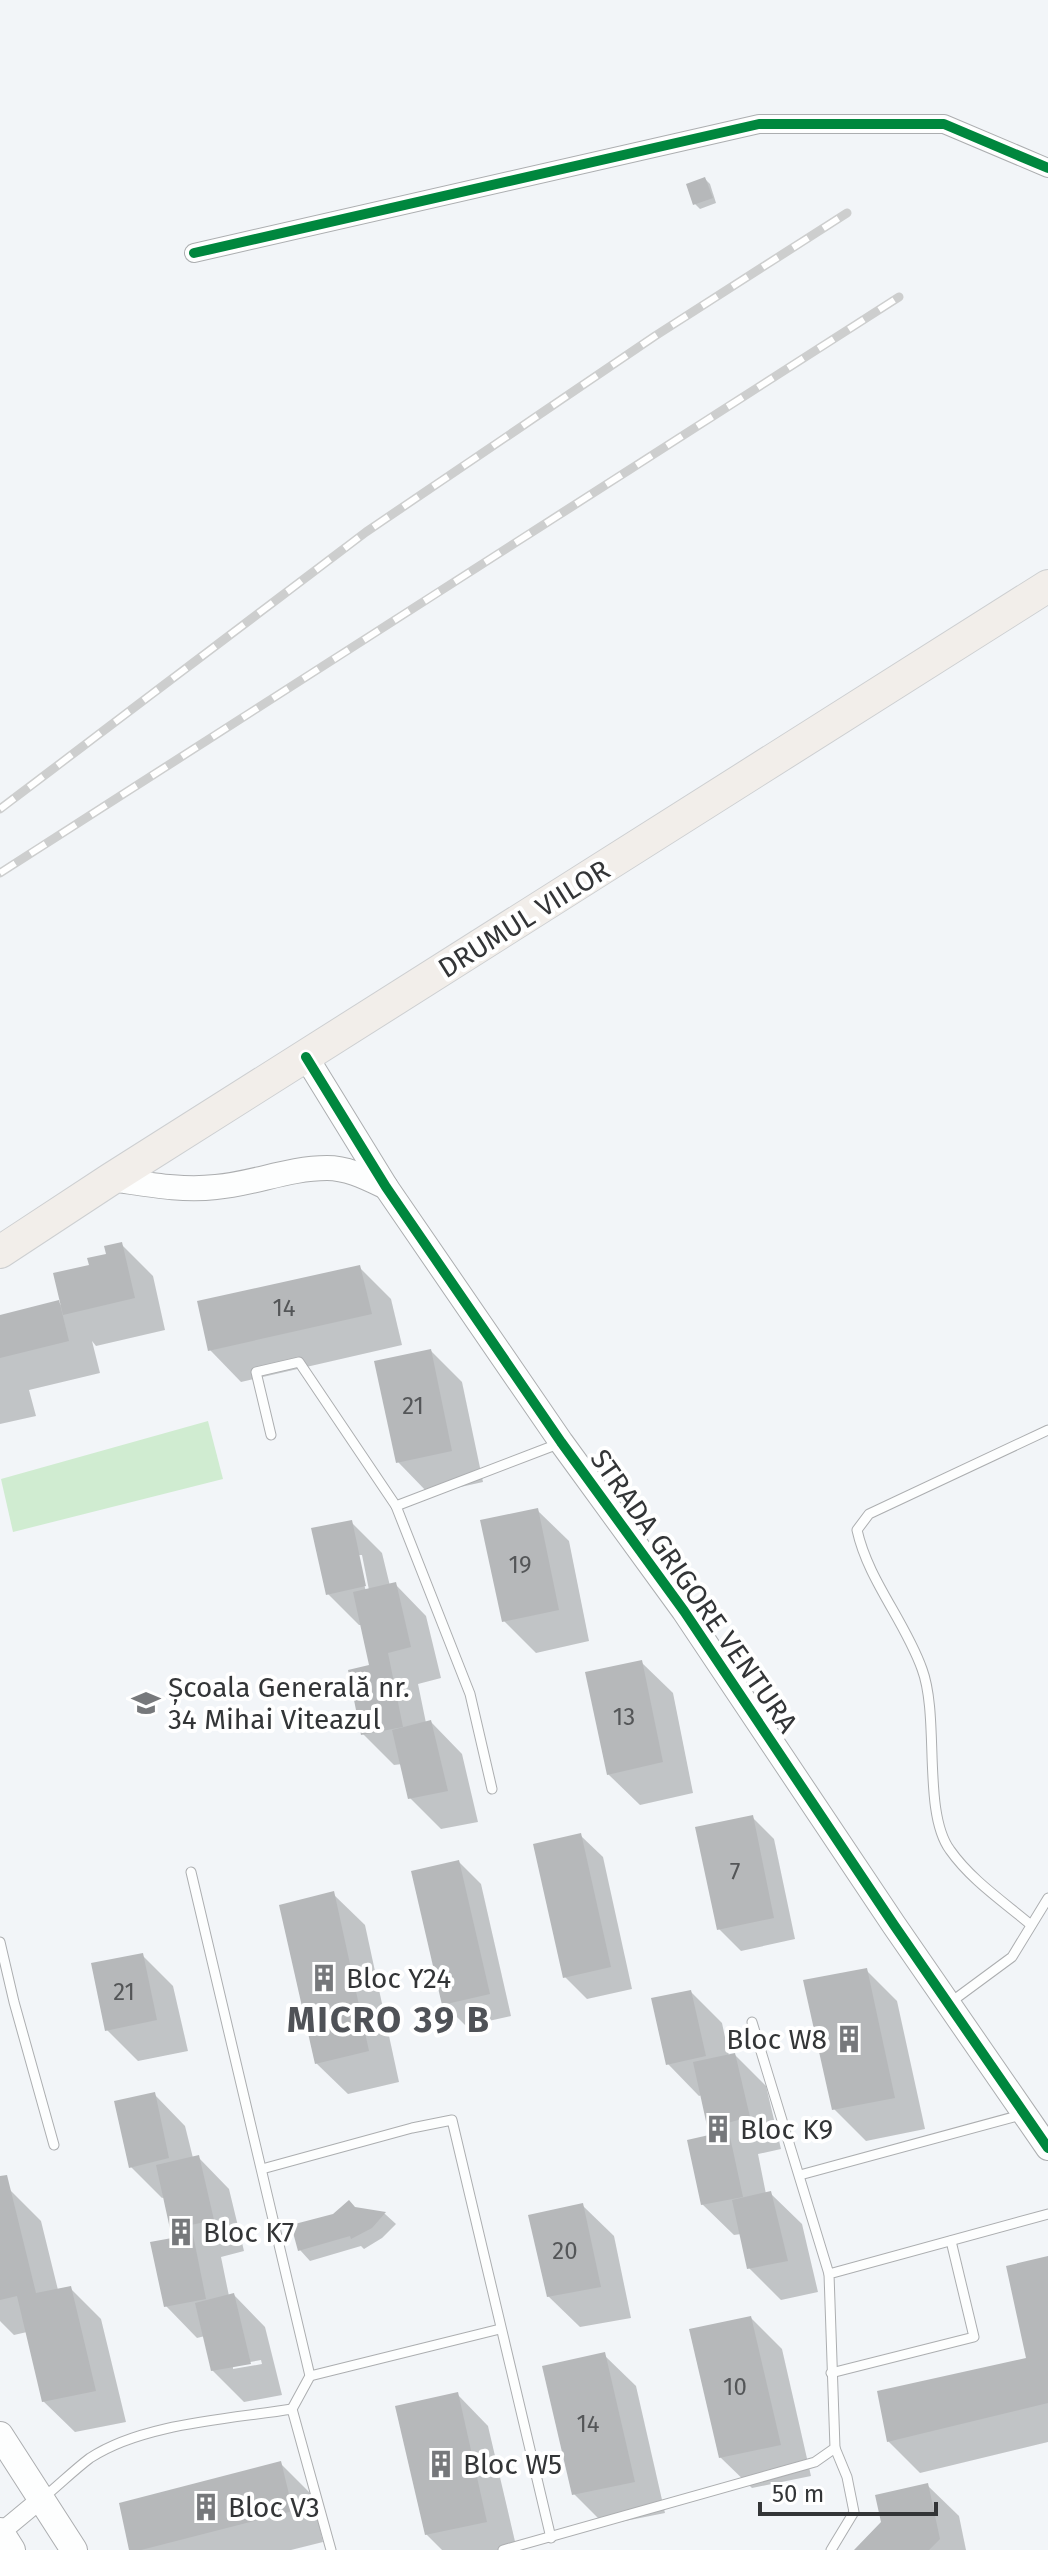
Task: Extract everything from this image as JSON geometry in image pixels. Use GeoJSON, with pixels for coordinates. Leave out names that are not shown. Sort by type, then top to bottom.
{"type":"FeatureCollection","features":[{"type":"Feature","properties":{"kind":"highway","name":"DRUMUL VIILOR"},"geometry":{"type":"LineString","coordinates":[[0,1252],[1048,586]]}},
{"type":"Feature","properties":{"kind":"main road"},"geometry":{"type":"LineString","coordinates":[[0,2435],[74,2550]]}},
{"type":"Feature","properties":{"kind":"main road"},"geometry":{"type":"LineString","coordinates":[[0,2532],[12,2550]]}},
{"type":"Feature","properties":{"kind":"street"},"geometry":{"type":"LineString","coordinates":[[194,253],[759,124],[944,124],[1048,168]]}},
{"type":"Feature","properties":{"kind":"street","name":"STRADA GRIGORE VENTURA"},"geometry":{"type":"LineString","coordinates":[[306,1057],[386,1187],[561,1442],[684,1611],[1048,2148]]}},
{"type":"Feature","properties":{"kind":"street"},"geometry":{"type":"LineString","coordinates":[[111,1179],[182,1190],[220,1187],[277,1174],[328,1168],[356,1173],[386,1187]]}},
{"type":"Feature","properties":{"kind":"street"},"geometry":{"type":"LineString","coordinates":[[0,2532],[41,2499]]}},
{"type":"Feature","properties":{"kind":"lane"},"geometry":{"type":"LineString","coordinates":[[271,1435],[256,1372],[299,1362],[396,1506],[470,1694],[492,1789]]}},
{"type":"Feature","properties":{"kind":"lane"},"geometry":{"type":"LineString","coordinates":[[1031,1925],[967,1870],[948,1848],[937,1816],[924,1672],[861,1548],[857,1530],[869,1514],[1048,1430]]}},
{"type":"Feature","properties":{"kind":"lane"},"geometry":{"type":"LineString","coordinates":[[396,1506],[561,1442]]}},
{"type":"Feature","properties":{"kind":"lane"},"geometry":{"type":"LineString","coordinates":[[191,1872],[310,2376],[292,2409],[331,2550]]}},
{"type":"Feature","properties":{"kind":"lane"},"geometry":{"type":"LineString","coordinates":[[949,2004],[1012,1957],[1048,1898]]}},
{"type":"Feature","properties":{"kind":"lane"},"geometry":{"type":"LineString","coordinates":[[0,1942],[54,2145]]}},
{"type":"Feature","properties":{"kind":"lane"},"geometry":{"type":"LineString","coordinates":[[0,2005],[14,2002]]}},
{"type":"Feature","properties":{"kind":"lane"},"geometry":{"type":"LineString","coordinates":[[752,2022],[829,2274],[835,2448],[847,2477],[854,2512],[831,2550]]}},
{"type":"Feature","properties":{"kind":"lane"},"geometry":{"type":"LineString","coordinates":[[800,2175],[1025,2114]]}},
{"type":"Feature","properties":{"kind":"lane"},"geometry":{"type":"LineString","coordinates":[[262,2169],[452,2120],[551,2538]]}},
{"type":"Feature","properties":{"kind":"lane"},"geometry":{"type":"LineString","coordinates":[[829,2274],[1048,2214]]}},
{"type":"Feature","properties":{"kind":"lane"},"geometry":{"type":"LineString","coordinates":[[831,2373],[974,2337],[951,2241]]}},
{"type":"Feature","properties":{"kind":"lane"},"geometry":{"type":"LineString","coordinates":[[310,2376],[500,2329]]}},
{"type":"Feature","properties":{"kind":"lane"},"geometry":{"type":"LineString","coordinates":[[41,2499],[92,2457],[128,2441],[186,2426],[292,2409]]}},
{"type":"Feature","properties":{"kind":"lane"},"geometry":{"type":"LineString","coordinates":[[503,2550],[792,2470],[815,2462],[835,2448]]}},
{"type":"Feature","properties":{"kind":"green space"},"geometry":{"type":"Polygon","coordinates":[[[208,1421],[223,1479],[13,1532],[1,1479],[208,1421]]]}},
{"type":"Feature","properties":{"kind":"building"},"geometry":{"type":"Polygon","coordinates":[[[705,177],[713,198],[693,205],[686,184],[705,177]]]}},
{"type":"Feature","properties":{"kind":"building"},"geometry":{"type":"Polygon","coordinates":[[[122,1242],[135,1298],[63,1315],[53,1273],[89,1265],[87,1258],[106,1254],[104,1246],[122,1242]]]}},
{"type":"Feature","properties":{"kind":"building"},"geometry":{"type":"Polygon","coordinates":[[[360,1265],[372,1314],[208,1351],[197,1301],[360,1265]]]}},
{"type":"Feature","properties":{"kind":"building"},"geometry":{"type":"Polygon","coordinates":[[[59,1300],[69,1341],[0,1358],[0,1315],[59,1300]]]}},
{"type":"Feature","properties":{"kind":"building"},"geometry":{"type":"Polygon","coordinates":[[[431,1349],[452,1451],[396,1463],[374,1361],[431,1349]]]}},
{"type":"Feature","properties":{"kind":"building"},"geometry":{"type":"Polygon","coordinates":[[[538,1508],[559,1610],[502,1622],[480,1520],[538,1508]]]}},
{"type":"Feature","properties":{"kind":"building"},"geometry":{"type":"Polygon","coordinates":[[[352,1520],[366,1586],[326,1595],[311,1528],[352,1520]]]}},
{"type":"Feature","properties":{"kind":"building"},"geometry":{"type":"Polygon","coordinates":[[[396,1582],[411,1647],[388,1653],[403,1727],[361,1735],[348,1670],[369,1665],[353,1592],[396,1582]]]}},
{"type":"Feature","properties":{"kind":"building"},"geometry":{"type":"Polygon","coordinates":[[[642,1660],[663,1762],[607,1775],[585,1672],[642,1660]]]}},
{"type":"Feature","properties":{"kind":"building"},"geometry":{"type":"Polygon","coordinates":[[[431,1720],[448,1791],[408,1799],[392,1730],[431,1720]]]}},
{"type":"Feature","properties":{"kind":"building"},"geometry":{"type":"Polygon","coordinates":[[[753,1815],[774,1918],[717,1930],[695,1827],[753,1815]]]}},
{"type":"Feature","properties":{"kind":"building"},"geometry":{"type":"Polygon","coordinates":[[[581,1833],[611,1967],[563,1978],[533,1844],[581,1833]]]}},
{"type":"Feature","properties":{"kind":"building"},"geometry":{"type":"Polygon","coordinates":[[[459,1860],[490,1994],[442,2005],[411,1871],[459,1860]]]}},
{"type":"Feature","properties":{"kind":"building","name":"Bloc Y24"},"geometry":{"type":"Polygon","coordinates":[[[334,1891],[369,2051],[315,2064],[279,1905],[334,1891]]]}},
{"type":"Feature","properties":{"kind":"building"},"geometry":{"type":"Polygon","coordinates":[[[143,1953],[157,2020],[105,2031],[91,1963],[143,1953]]]}},
{"type":"Feature","properties":{"kind":"building","name":"Bloc W8"},"geometry":{"type":"Polygon","coordinates":[[[867,1968],[895,2098],[832,2110],[803,1980],[867,1968]]]}},
{"type":"Feature","properties":{"kind":"building"},"geometry":{"type":"Polygon","coordinates":[[[691,1990],[706,2056],[666,2065],[651,1998],[691,1990]]]}},
{"type":"Feature","properties":{"kind":"building"},"geometry":{"type":"Polygon","coordinates":[[[735,2053],[750,2117],[727,2123],[743,2197],[701,2205],[687,2140],[709,2135],[693,2062],[735,2053]]]}},
{"type":"Feature","properties":{"kind":"building"},"geometry":{"type":"Polygon","coordinates":[[[155,2092],[169,2158],[129,2168],[114,2101],[155,2092]]]}},
{"type":"Feature","properties":{"kind":"building"},"geometry":{"type":"Polygon","coordinates":[[[199,2155],[214,2220],[191,2225],[206,2299],[164,2307],[150,2242],[172,2238],[156,2165],[199,2155]]]}},
{"type":"Feature","properties":{"kind":"building"},"geometry":{"type":"Polygon","coordinates":[[[7,2175],[36,2293],[71,2286],[96,2391],[42,2402],[17,2296],[0,2300],[0,2176],[7,2175]]]}},
{"type":"Feature","properties":{"kind":"building"},"geometry":{"type":"Polygon","coordinates":[[[771,2191],[788,2261],[747,2269],[732,2200],[771,2191]]]}},
{"type":"Feature","properties":{"kind":"building"},"geometry":{"type":"Polygon","coordinates":[[[349,2200],[355,2207],[386,2212],[372,2228],[351,2239],[350,2236],[298,2251],[291,2225],[333,2214],[349,2200]]]}},
{"type":"Feature","properties":{"kind":"building"},"geometry":{"type":"Polygon","coordinates":[[[583,2203],[601,2287],[547,2297],[528,2215],[583,2203]]]}},
{"type":"Feature","properties":{"kind":"building"},"geometry":{"type":"Polygon","coordinates":[[[1048,2256],[1048,2403],[887,2442],[877,2391],[1026,2358],[1006,2266],[1048,2256]]]}},
{"type":"Feature","properties":{"kind":"building"},"geometry":{"type":"Polygon","coordinates":[[[234,2293],[251,2364],[211,2371],[195,2303],[234,2293]]]}},
{"type":"Feature","properties":{"kind":"building"},"geometry":{"type":"Polygon","coordinates":[[[751,2316],[781,2445],[719,2458],[689,2329],[751,2316]]]}},
{"type":"Feature","properties":{"kind":"building"},"geometry":{"type":"Polygon","coordinates":[[[605,2352],[635,2482],[572,2495],[542,2366],[605,2352]]]}},
{"type":"Feature","properties":{"kind":"building","name":"Bloc W5"},"geometry":{"type":"Polygon","coordinates":[[[458,2392],[487,2522],[425,2535],[395,2406],[458,2392]]]}},
{"type":"Feature","properties":{"kind":"building","name":"Bloc V3"},"geometry":{"type":"Polygon","coordinates":[[[281,2461],[293,2511],[141,2550],[129,2550],[119,2503],[281,2461]]]}},
{"type":"Feature","properties":{"kind":"building"},"geometry":{"type":"Polygon","coordinates":[[[928,2483],[940,2539],[929,2550],[854,2550],[881,2522],[875,2495],[928,2483]]]}},
{"type":"Feature","properties":{"kind":"railway"},"geometry":{"type":"LineString","coordinates":[[0,809],[366,532],[655,336],[847,213]]}},
{"type":"Feature","properties":{"kind":"railway"},"geometry":{"type":"LineString","coordinates":[[0,873],[899,297]]}},
{"type":"Feature","properties":{"kind":"cycle path"},"geometry":{"type":"LineString","coordinates":[[194,253],[759,124],[944,124],[1048,168]]}},
{"type":"Feature","properties":{"kind":"cycle path"},"geometry":{"type":"LineString","coordinates":[[306,1057],[386,1187],[561,1442],[684,1611],[1048,2148]]}},
{"type":"Feature","properties":{"kind":"place","name":"Școala Generală nr. 34 Mihai Viteazul"},"geometry":{"type":"Point","coordinates":[146,1703]}},
{"type":"Feature","properties":{"kind":"place","name":"Bloc Y24"},"geometry":{"type":"Point","coordinates":[324,1978]}},
{"type":"Feature","properties":{"kind":"place","name":"Bloc W8"},"geometry":{"type":"Point","coordinates":[849,2039]}},
{"type":"Feature","properties":{"kind":"place","name":"Bloc K9"},"geometry":{"type":"Point","coordinates":[718,2129]}},
{"type":"Feature","properties":{"kind":"place","name":"Bloc K7"},"geometry":{"type":"Point","coordinates":[181,2232]}},
{"type":"Feature","properties":{"kind":"place","name":"Bloc W5"},"geometry":{"type":"Point","coordinates":[441,2464]}},
{"type":"Feature","properties":{"kind":"place","name":"Bloc V3"},"geometry":{"type":"Point","coordinates":[206,2507]}},
{"type":"Feature","properties":{"kind":"district","name":"MICRO 39 B"},"geometry":{"type":"Point","coordinates":[389,2020]}}]}
